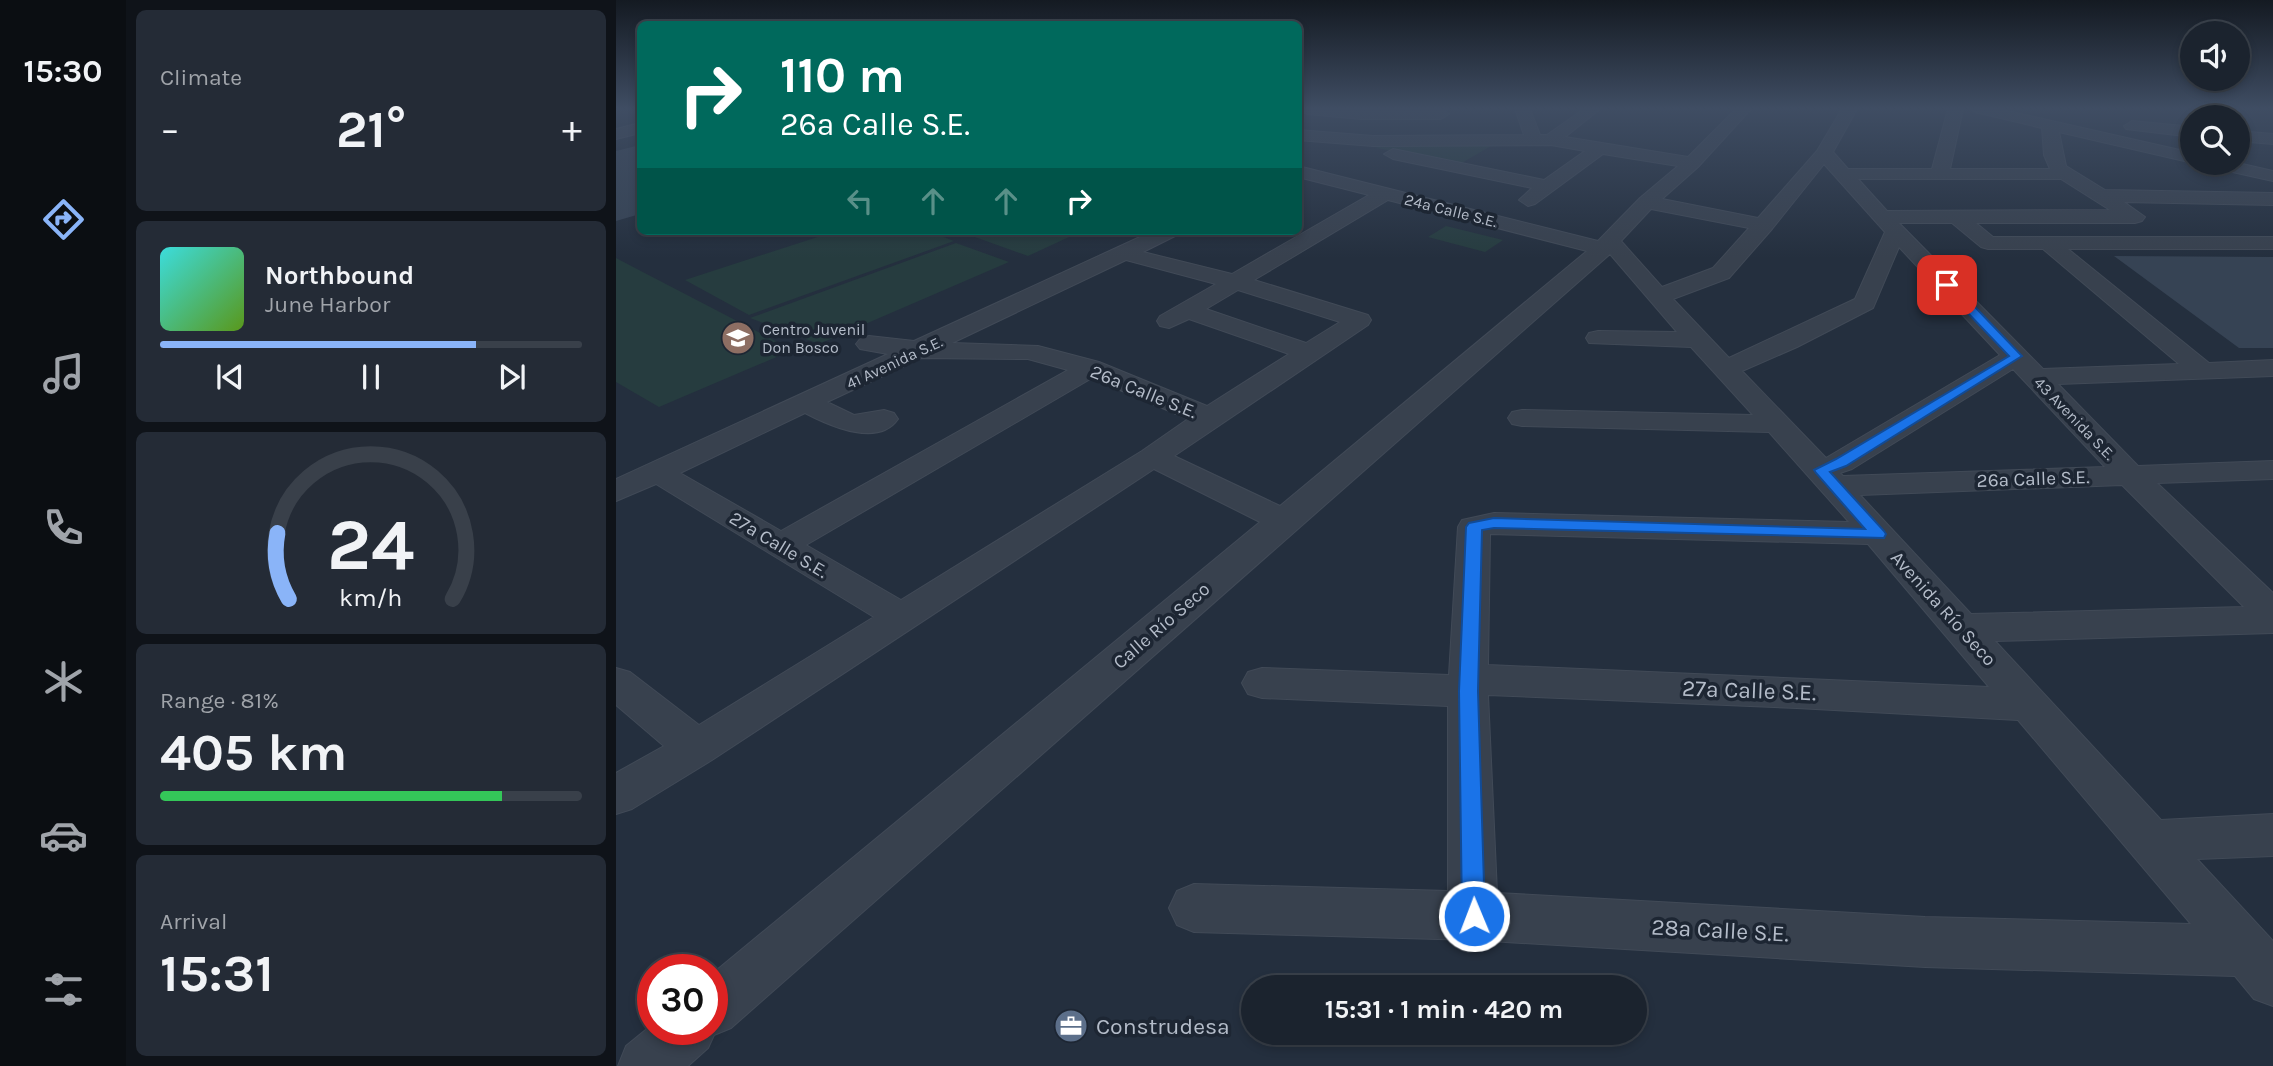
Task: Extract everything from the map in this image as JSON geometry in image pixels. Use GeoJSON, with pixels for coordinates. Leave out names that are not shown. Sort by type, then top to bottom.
{"type":"FeatureCollection","features":[{"type":"Feature","properties":{"kind":"street"},"geometry":{"type":"LineString","coordinates":[[1302,169],[1324,159]]}},
{"type":"Feature","properties":{"kind":"street"},"geometry":{"type":"LineString","coordinates":[[1424,159],[1547,186]]}},
{"type":"Feature","properties":{"kind":"street"},"geometry":{"type":"LineString","coordinates":[[1464,169],[1479,159]]}},
{"type":"Feature","properties":{"kind":"street"},"geometry":{"type":"LineString","coordinates":[[1497,221],[1585,159]]}},
{"type":"Feature","properties":{"kind":"street"},"geometry":{"type":"LineString","coordinates":[[1668,159],[1692,163]]}},
{"type":"Feature","properties":{"kind":"street","name":"Calle Río Seco"},"geometry":{"type":"LineString","coordinates":[[728,995],[1599,251],[1647,202],[1696,159]]}},
{"type":"Feature","properties":{"kind":"street"},"geometry":{"type":"LineString","coordinates":[[1658,297],[1721,274],[1820,159]]}},
{"type":"Feature","properties":{"kind":"street","name":"43 Avenida S.E."},"geometry":{"type":"LineString","coordinates":[[1830,159],[2130,475],[2273,614]]}},
{"type":"Feature","properties":{"kind":"street"},"geometry":{"type":"LineString","coordinates":[[1940,173],[1943,159]]}},
{"type":"Feature","properties":{"kind":"street"},"geometry":{"type":"LineString","coordinates":[[2054,159],[2055,166],[2062,174],[2175,243]]}},
{"type":"Feature","properties":{"kind":"street"},"geometry":{"type":"LineString","coordinates":[[2250,163],[2273,168]]}},
{"type":"Feature","properties":{"kind":"street"},"geometry":{"type":"LineString","coordinates":[[2250,171],[2273,176]]}},
{"type":"Feature","properties":{"kind":"street","name":"24a Calle S.E."},"geometry":{"type":"LineString","coordinates":[[1302,172],[1497,221],[1599,251],[1634,268]]}},
{"type":"Feature","properties":{"kind":"street"},"geometry":{"type":"LineString","coordinates":[[1842,174],[2062,174]]}},
{"type":"Feature","properties":{"kind":"street"},"geometry":{"type":"LineString","coordinates":[[1311,353],[1178,315],[1386,193]]}},
{"type":"Feature","properties":{"kind":"street"},"geometry":{"type":"LineString","coordinates":[[2101,196],[2273,199]]}},
{"type":"Feature","properties":{"kind":"street"},"geometry":{"type":"LineString","coordinates":[[1647,202],[1765,225]]}},
{"type":"Feature","properties":{"kind":"street"},"geometry":{"type":"LineString","coordinates":[[1725,369],[1788,342],[1865,303],[1889,224],[1957,217],[2132,216]]}},
{"type":"Feature","properties":{"kind":"street"},"geometry":{"type":"LineString","coordinates":[[1957,217],[1988,243],[2273,243]]}},
{"type":"Feature","properties":{"kind":"street","name":"41 Avenida S.E."},"geometry":{"type":"LineString","coordinates":[[616,491],[1162,235]]}},
{"type":"Feature","properties":{"kind":"street"},"geometry":{"type":"LineString","coordinates":[[2049,244],[2202,370]]}},
{"type":"Feature","properties":{"kind":"street","name":"Avenida Río Seco"},"geometry":{"type":"LineString","coordinates":[[1599,251],[1634,268],[1828,478],[2260,965]]}},
{"type":"Feature","properties":{"kind":"street"},"geometry":{"type":"LineString","coordinates":[[1124,253],[1235,282],[1359,320],[1209,417]]}},
{"type":"Feature","properties":{"kind":"street"},"geometry":{"type":"LineString","coordinates":[[1598,338],[1698,340]]}},
{"type":"Feature","properties":{"kind":"street","name":"26a Calle S.E."},"geometry":{"type":"LineString","coordinates":[[869,344],[922,349],[1029,351],[1090,368],[1209,417]]}},
{"type":"Feature","properties":{"kind":"street"},"geometry":{"type":"LineString","coordinates":[[1828,478],[1841,463],[2026,367],[2202,370],[2273,368]]}},
{"type":"Feature","properties":{"kind":"street"},"geometry":{"type":"LineString","coordinates":[[781,545],[1090,368]]}},
{"type":"Feature","properties":{"kind":"street"},"geometry":{"type":"LineString","coordinates":[[807,403],[854,425],[872,424],[884,419]]}},
{"type":"Feature","properties":{"kind":"street","name":"26a Calle S.E."},"geometry":{"type":"LineString","coordinates":[[616,795],[697,748],[1153,457],[1209,417]]}},
{"type":"Feature","properties":{"kind":"street"},"geometry":{"type":"LineString","coordinates":[[1522,418],[1778,424]]}},
{"type":"Feature","properties":{"kind":"street"},"geometry":{"type":"LineString","coordinates":[[1153,457],[1283,520]]}},
{"type":"Feature","properties":{"kind":"street","name":"26a Calle S.E."},"geometry":{"type":"LineString","coordinates":[[1828,478],[2130,475],[2273,470]]}},
{"type":"Feature","properties":{"kind":"street","name":"27a Calle S.E."},"geometry":{"type":"LineString","coordinates":[[657,472],[900,616]]}},
{"type":"Feature","properties":{"kind":"street"},"geometry":{"type":"LineString","coordinates":[[1474,916],[1469,685],[1474,527],[1494,523],[1878,534]]}},
{"type":"Feature","properties":{"kind":"street"},"geometry":{"type":"LineString","coordinates":[[1962,628],[2273,620]]}},
{"type":"Feature","properties":{"kind":"street"},"geometry":{"type":"LineString","coordinates":[[616,683],[697,748]]}},
{"type":"Feature","properties":{"kind":"street","name":"27a Calle S.E."},"geometry":{"type":"LineString","coordinates":[[1262,683],[1797,692],[2030,705]]}},
{"type":"Feature","properties":{"kind":"street"},"geometry":{"type":"LineString","coordinates":[[2151,841],[2273,835]]}},
{"type":"Feature","properties":{"kind":"street","name":"28a Calle S.E."},"geometry":{"type":"LineString","coordinates":[[1194,908],[1474,916],[1925,942],[2260,965]]}},
{"type":"Feature","properties":{"kind":"street"},"geometry":{"type":"LineString","coordinates":[[646,1066],[670,1045]]}},
{"type":"Feature","properties":{"kind":"green space"},"geometry":{"type":"Polygon","coordinates":[[[1432,159],[1469,159],[1460,164],[1432,159]]]}},
{"type":"Feature","properties":{"kind":"green space"},"geometry":{"type":"Polygon","coordinates":[[[1446,226],[1503,240],[1485,252],[1428,237],[1446,226]]]}},
{"type":"Feature","properties":{"kind":"green space"},"geometry":{"type":"Polygon","coordinates":[[[824,235],[938,235],[954,241],[749,315],[685,280],[824,235]]]}},
{"type":"Feature","properties":{"kind":"green space"},"geometry":{"type":"Polygon","coordinates":[[[969,235],[1073,235],[1028,256],[969,235]]]}},
{"type":"Feature","properties":{"kind":"green space"},"geometry":{"type":"Polygon","coordinates":[[[956,243],[1009,262],[819,344],[750,318],[956,243]]]}},
{"type":"Feature","properties":{"kind":"green space"},"geometry":{"type":"Polygon","coordinates":[[[616,258],[793,350],[659,407],[616,382],[616,258]]]}},
{"type":"Feature","properties":{"kind":"building"},"geometry":{"type":"Polygon","coordinates":[[[616,159],[637,159],[637,215],[616,221],[616,159]]]}},
{"type":"Feature","properties":{"kind":"building"},"geometry":{"type":"Polygon","coordinates":[[[2114,256],[2273,257],[2273,348],[2239,348],[2114,256]]]}},
{"type":"Feature","properties":{"kind":"place","name":"Centro Juvenil Don Bosco"},"geometry":{"type":"Point","coordinates":[738,338]}},
{"type":"Feature","properties":{"kind":"place","name":"Construdesa"},"geometry":{"type":"Point","coordinates":[1071,1026]}},
{"type":"Feature","properties":{"kind":"route"},"geometry":{"type":"LineString","coordinates":[[1474,916],[1468,691],[1474,527],[1494,523],[1878,534],[1821,470],[1841,463],[2016,356],[1947,285]]}}]}
